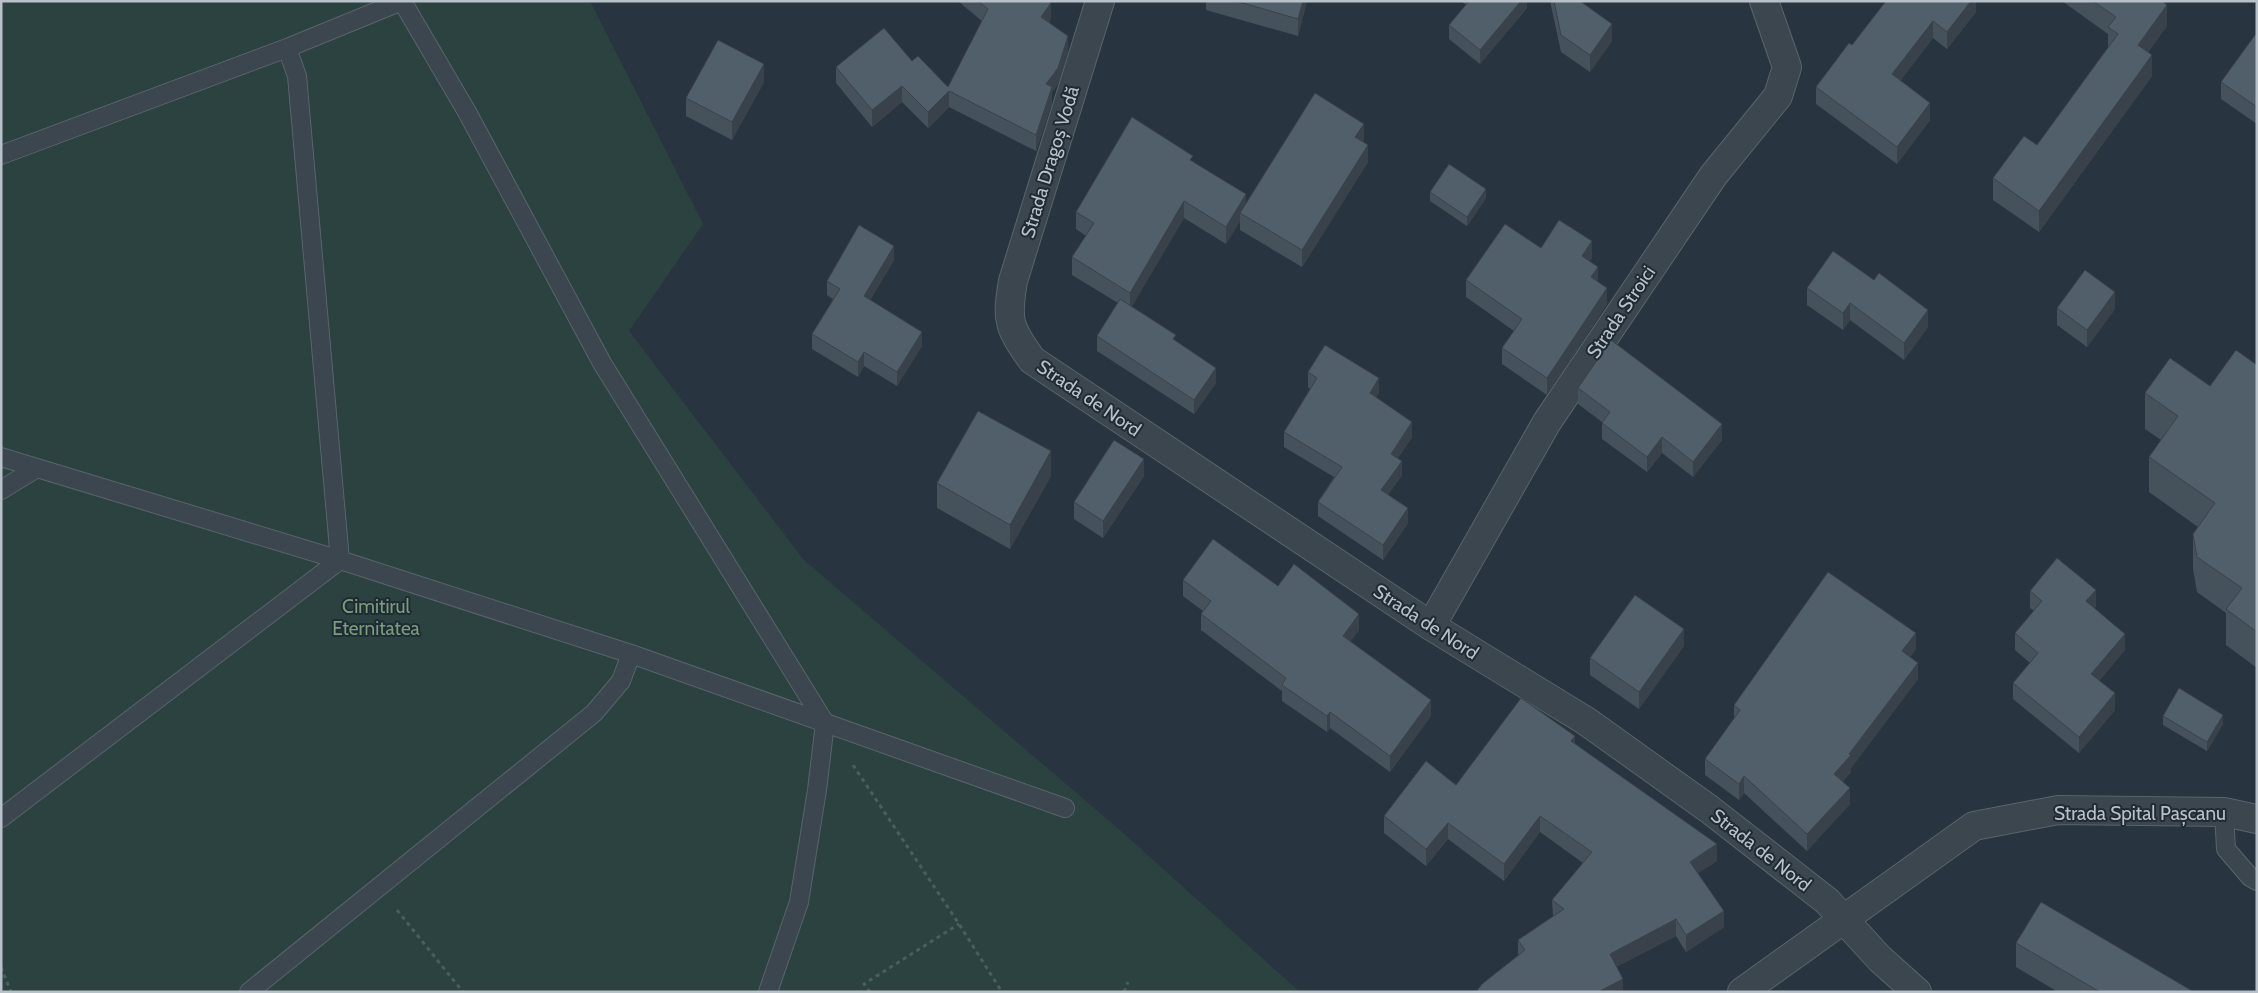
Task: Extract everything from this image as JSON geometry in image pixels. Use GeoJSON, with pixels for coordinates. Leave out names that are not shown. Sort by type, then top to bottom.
{"type":"FeatureCollection","features":[{"type":"Feature","properties":{"kind":"street","name":"Strada Dragoș Vodă"},"geometry":{"type":"LineString","coordinates":[[1010,325],[1010,301],[1013,281],[1100,1]]}},
{"type":"Feature","properties":{"kind":"street","name":"Strada Stroici"},"geometry":{"type":"LineString","coordinates":[[1431,626],[1547,422],[1713,176],[1778,96],[1787,67],[1764,1]]}},
{"type":"Feature","properties":{"kind":"street","name":"Strada de Nord"},"geometry":{"type":"LineString","coordinates":[[1010,325],[1032,360],[1431,626],[1586,721],[1709,809],[1819,895],[1844,920]]}},
{"type":"Feature","properties":{"kind":"street","name":"Strada Spital Pașcanu"},"geometry":{"type":"LineString","coordinates":[[1742,992],[1974,826],[2058,810],[2224,812],[2257,818]]}},
{"type":"Feature","properties":{"kind":"street"},"geometry":{"type":"LineString","coordinates":[[1844,920],[1880,959],[1917,992]]}},
{"type":"Feature","properties":{"kind":"lane"},"geometry":{"type":"LineString","coordinates":[[1,154],[287,48],[402,1],[467,112],[602,363],[825,723],[817,790],[799,902],[768,992]]}},
{"type":"Feature","properties":{"kind":"lane"},"geometry":{"type":"LineString","coordinates":[[287,48],[297,76],[340,560]]}},
{"type":"Feature","properties":{"kind":"lane"},"geometry":{"type":"LineString","coordinates":[[1,457],[340,560],[631,654],[1065,808]]}},
{"type":"Feature","properties":{"kind":"lane"},"geometry":{"type":"LineString","coordinates":[[1,490],[37,468]]}},
{"type":"Feature","properties":{"kind":"lane"},"geometry":{"type":"LineString","coordinates":[[1,818],[340,560]]}},
{"type":"Feature","properties":{"kind":"lane"},"geometry":{"type":"LineString","coordinates":[[249,992],[594,713],[621,681],[631,654]]}},
{"type":"Feature","properties":{"kind":"lane"},"geometry":{"type":"LineString","coordinates":[[2224,812],[2226,849],[2250,878],[2257,881]]}},
{"type":"Feature","properties":{"kind":"path"},"geometry":{"type":"LineString","coordinates":[[825,723],[1002,992]]}},
{"type":"Feature","properties":{"kind":"path"},"geometry":{"type":"LineString","coordinates":[[378,886],[463,992]]}},
{"type":"Feature","properties":{"kind":"path"},"geometry":{"type":"LineString","coordinates":[[870,992],[864,984],[959,924]]}},
{"type":"Feature","properties":{"kind":"path"},"geometry":{"type":"LineString","coordinates":[[1,967],[11,992]]}},
{"type":"Feature","properties":{"kind":"path"},"geometry":{"type":"LineString","coordinates":[[1124,992],[1128,982]]}},
{"type":"Feature","properties":{"kind":"green space","name":"Cimitirul Eternitatea"},"geometry":{"type":"Polygon","coordinates":[[[1,1],[590,1],[703,224],[629,331],[804,560],[1121,831],[1300,992],[1,992],[1,1]]]}},
{"type":"Feature","properties":{"kind":"building"},"geometry":{"type":"Polygon","coordinates":[[[978,1],[1048,1],[1051,3],[1041,17],[1068,36],[1058,68],[1046,84],[1052,87],[1036,135],[949,91],[928,112],[902,86],[872,110],[836,67],[884,28],[912,61],[918,56],[948,87],[988,9],[978,1]]]}},
{"type":"Feature","properties":{"kind":"building"},"geometry":{"type":"Polygon","coordinates":[[[1236,1],[1303,1],[1298,19],[1236,1]]]}},
{"type":"Feature","properties":{"kind":"building"},"geometry":{"type":"Polygon","coordinates":[[[1469,1],[1521,1],[1480,50],[1449,25],[1469,1]]]}},
{"type":"Feature","properties":{"kind":"building"},"geometry":{"type":"Polygon","coordinates":[[[1554,1],[1580,1],[1612,24],[1590,55],[1561,35],[1554,1]]]}},
{"type":"Feature","properties":{"kind":"building"},"geometry":{"type":"Polygon","coordinates":[[[1886,1],[1971,1],[1947,32],[1933,21],[1892,74],[1930,103],[1897,147],[1816,87],[1849,43],[1852,45],[1886,1]]]}},
{"type":"Feature","properties":{"kind":"building"},"geometry":{"type":"Polygon","coordinates":[[[2093,1],[2162,1],[2167,5],[2138,45],[2152,55],[2039,211],[1993,178],[2024,136],[2037,145],[2118,34],[2108,27],[2116,17],[2093,1]]]}},
{"type":"Feature","properties":{"kind":"building"},"geometry":{"type":"Polygon","coordinates":[[[2255,35],[2257,36],[2257,107],[2221,82],[2255,35]]]}},
{"type":"Feature","properties":{"kind":"building"},"geometry":{"type":"Polygon","coordinates":[[[718,40],[764,64],[732,122],[686,98],[718,40]]]}},
{"type":"Feature","properties":{"kind":"building"},"geometry":{"type":"Polygon","coordinates":[[[1315,93],[1364,124],[1355,137],[1368,145],[1302,250],[1240,213],[1315,93]]]}},
{"type":"Feature","properties":{"kind":"building"},"geometry":{"type":"Polygon","coordinates":[[[1132,117],[1193,156],[1190,160],[1246,194],[1226,227],[1184,201],[1130,293],[1072,257],[1094,223],[1076,212],[1132,117]]]}},
{"type":"Feature","properties":{"kind":"building"},"geometry":{"type":"Polygon","coordinates":[[[1449,164],[1486,189],[1467,217],[1430,192],[1449,164]]]}},
{"type":"Feature","properties":{"kind":"building"},"geometry":{"type":"Polygon","coordinates":[[[1559,220],[1592,241],[1582,256],[1598,267],[1591,277],[1607,288],[1547,378],[1502,348],[1522,319],[1466,280],[1505,224],[1541,248],[1559,220]]]}},
{"type":"Feature","properties":{"kind":"building"},"geometry":{"type":"Polygon","coordinates":[[[859,225],[894,246],[864,296],[922,332],[897,372],[864,352],[858,362],[812,334],[840,289],[827,281],[859,225]]]}},
{"type":"Feature","properties":{"kind":"building"},"geometry":{"type":"Polygon","coordinates":[[[1833,251],[1874,280],[1879,273],[1928,310],[1904,343],[1850,303],[1843,313],[1807,288],[1833,251]]]}},
{"type":"Feature","properties":{"kind":"building"},"geometry":{"type":"Polygon","coordinates":[[[2085,270],[2115,292],[2087,330],[2057,308],[2085,270]]]}},
{"type":"Feature","properties":{"kind":"building"},"geometry":{"type":"Polygon","coordinates":[[[1120,299],[1176,335],[1173,339],[1216,368],[1194,400],[1097,336],[1120,299]]]}},
{"type":"Feature","properties":{"kind":"building"},"geometry":{"type":"Polygon","coordinates":[[[1611,340],[1722,424],[1693,462],[1662,437],[1647,457],[1602,423],[1610,412],[1578,388],[1611,340]]]}},
{"type":"Feature","properties":{"kind":"building"},"geometry":{"type":"Polygon","coordinates":[[[1325,345],[1379,378],[1370,393],[1412,422],[1391,454],[1402,461],[1381,490],[1408,508],[1383,545],[1318,502],[1342,467],[1284,432],[1317,378],[1308,372],[1325,345]]]}},
{"type":"Feature","properties":{"kind":"building"},"geometry":{"type":"Polygon","coordinates":[[[2236,350],[2257,365],[2257,632],[2226,609],[2242,588],[2197,557],[2193,534],[2215,503],[2149,457],[2178,416],[2145,393],[2170,358],[2210,386],[2236,350]]]}},
{"type":"Feature","properties":{"kind":"building"},"geometry":{"type":"Polygon","coordinates":[[[978,411],[1051,451],[1010,525],[937,483],[978,411]]]}},
{"type":"Feature","properties":{"kind":"building"},"geometry":{"type":"Polygon","coordinates":[[[1114,440],[1144,459],[1103,521],[1074,502],[1114,440]]]}},
{"type":"Feature","properties":{"kind":"building"},"geometry":{"type":"Polygon","coordinates":[[[1213,539],[1278,586],[1294,564],[1359,614],[1343,636],[1431,700],[1390,756],[1330,712],[1327,716],[1282,685],[1286,678],[1201,614],[1211,601],[1183,580],[1213,539]]]}},
{"type":"Feature","properties":{"kind":"building"},"geometry":{"type":"Polygon","coordinates":[[[2057,558],[2096,590],[2086,601],[2125,634],[2091,674],[2115,693],[2079,737],[2013,683],[2038,653],[2015,633],[2042,601],[2030,591],[2057,558]]]}},
{"type":"Feature","properties":{"kind":"building"},"geometry":{"type":"Polygon","coordinates":[[[1828,572],[1916,633],[1902,651],[1918,663],[1849,754],[1851,755],[1834,774],[1850,788],[1807,834],[1744,776],[1739,784],[1705,759],[1740,710],[1734,705],[1828,572]]]}},
{"type":"Feature","properties":{"kind":"building"},"geometry":{"type":"Polygon","coordinates":[[[1635,595],[1684,629],[1639,692],[1590,658],[1635,595]]]}},
{"type":"Feature","properties":{"kind":"building"},"geometry":{"type":"Polygon","coordinates":[[[2179,688],[2223,715],[2207,742],[2163,716],[2179,688]]]}},
{"type":"Feature","properties":{"kind":"building"},"geometry":{"type":"Polygon","coordinates":[[[1521,698],[1575,736],[1571,741],[1717,844],[1690,862],[1724,911],[1686,935],[1676,919],[1610,954],[1623,979],[1598,992],[1476,992],[1482,984],[1525,950],[1518,940],[1564,909],[1552,900],[1592,852],[1540,816],[1504,864],[1448,823],[1426,849],[1384,816],[1426,761],[1456,785],[1521,698]]]}},
{"type":"Feature","properties":{"kind":"building"},"geometry":{"type":"Polygon","coordinates":[[[2041,902],[2194,992],[2100,992],[2016,943],[2041,902]]]}}]}
